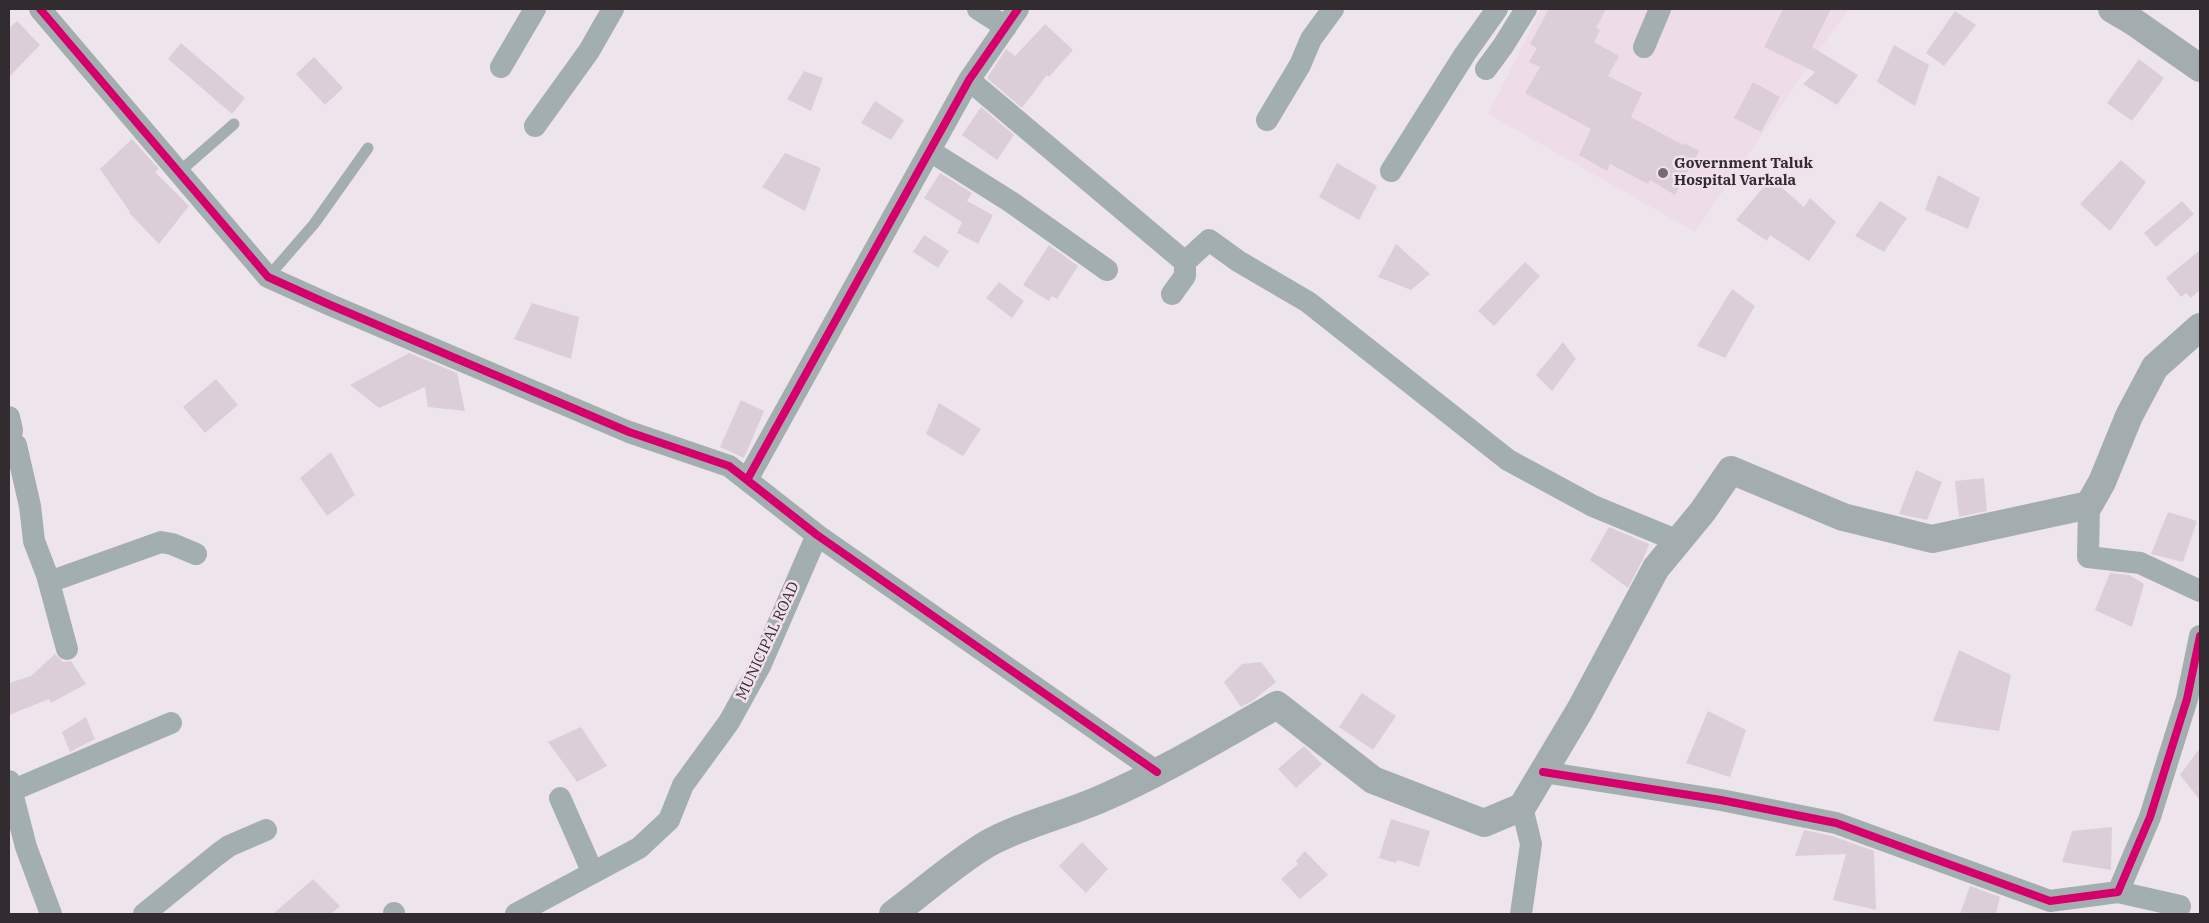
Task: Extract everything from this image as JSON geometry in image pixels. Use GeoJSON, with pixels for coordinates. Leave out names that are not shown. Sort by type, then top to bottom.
{"type":"FeatureCollection","features":[{"type":"Feature","properties":{"kind":"main road"},"geometry":{"type":"LineString","coordinates":[[2112,9],[2200,68]]}},
{"type":"Feature","properties":{"kind":"main road"},"geometry":{"type":"LineString","coordinates":[[893,914],[967,857],[988,844],[1008,834],[1103,798],[1157,772],[1277,705],[1373,780],[1484,823],[1522,807],[1580,710],[1656,568],[1703,511],[1731,470],[1843,517],[1932,539],[2089,505],[2102,482],[2129,416],[2155,367],[2200,327]]}},
{"type":"Feature","properties":{"kind":"street"},"geometry":{"type":"LineString","coordinates":[[40,9],[268,277],[628,432],[729,466],[817,535],[1157,772]]}},
{"type":"Feature","properties":{"kind":"street"},"geometry":{"type":"LineString","coordinates":[[501,67],[535,9]]}},
{"type":"Feature","properties":{"kind":"street"},"geometry":{"type":"LineString","coordinates":[[535,126],[589,51],[613,9]]}},
{"type":"Feature","properties":{"kind":"street"},"geometry":{"type":"LineString","coordinates":[[747,480],[969,80],[1012,18],[978,9]]}},
{"type":"Feature","properties":{"kind":"street"},"geometry":{"type":"LineString","coordinates":[[1267,120],[1300,65],[1311,39],[1333,9]]}},
{"type":"Feature","properties":{"kind":"street"},"geometry":{"type":"LineString","coordinates":[[1390,171],[1465,54],[1497,9]]}},
{"type":"Feature","properties":{"kind":"street"},"geometry":{"type":"LineString","coordinates":[[1486,69],[1504,46],[1526,9]]}},
{"type":"Feature","properties":{"kind":"street"},"geometry":{"type":"LineString","coordinates":[[1644,47],[1660,9]]}},
{"type":"Feature","properties":{"kind":"street"},"geometry":{"type":"LineString","coordinates":[[969,80],[1185,262]]}},
{"type":"Feature","properties":{"kind":"street"},"geometry":{"type":"LineString","coordinates":[[930,151],[1011,202],[1107,270]]}},
{"type":"Feature","properties":{"kind":"street"},"geometry":{"type":"LineString","coordinates":[[1172,294],[1185,276],[1185,262],[1210,240],[1238,261],[1308,302],[1508,460],[1593,506],[1678,541]]}},
{"type":"Feature","properties":{"kind":"street"},"geometry":{"type":"LineString","coordinates":[[9,417],[12,430],[10,441],[16,445],[29,502],[34,541],[50,582],[67,649]]}},
{"type":"Feature","properties":{"kind":"street"},"geometry":{"type":"LineString","coordinates":[[2089,505],[2088,557],[2140,563],[2200,591]]}},
{"type":"Feature","properties":{"kind":"street","name":"MUNICIPAL ROAD"},"geometry":{"type":"LineString","coordinates":[[516,914],[638,848],[668,820],[683,785],[729,722],[760,666],[817,535]]}},
{"type":"Feature","properties":{"kind":"street"},"geometry":{"type":"LineString","coordinates":[[50,582],[161,542],[172,544],[196,554]]}},
{"type":"Feature","properties":{"kind":"street"},"geometry":{"type":"LineString","coordinates":[[2118,892],[2150,817],[2187,699],[2200,636]]}},
{"type":"Feature","properties":{"kind":"street"},"geometry":{"type":"LineString","coordinates":[[51,914],[26,847],[10,786],[171,723]]}},
{"type":"Feature","properties":{"kind":"street"},"geometry":{"type":"LineString","coordinates":[[1543,772],[1721,800],[1836,823],[2050,901],[2118,892],[2184,911]]}},
{"type":"Feature","properties":{"kind":"street"},"geometry":{"type":"LineString","coordinates":[[560,798],[593,873]]}},
{"type":"Feature","properties":{"kind":"street"},"geometry":{"type":"LineString","coordinates":[[1521,914],[1531,844],[1522,807]]}},
{"type":"Feature","properties":{"kind":"street"},"geometry":{"type":"LineString","coordinates":[[144,914],[229,846],[266,830]]}},
{"type":"Feature","properties":{"kind":"lane"},"geometry":{"type":"LineString","coordinates":[[179,172],[234,124]]}},
{"type":"Feature","properties":{"kind":"lane"},"geometry":{"type":"LineString","coordinates":[[268,277],[314,224],[368,148]]}},
{"type":"Feature","properties":{"kind":"shaded area","name":"Government Taluk Hospital Varkala"},"geometry":{"type":"Polygon","coordinates":[[[1541,9],[1848,9],[1695,232],[1488,114],[1541,9]]]}},
{"type":"Feature","properties":{"kind":"building"},"geometry":{"type":"Polygon","coordinates":[[[1549,9],[1606,9],[1596,28],[1600,30],[1594,42],[1619,56],[1608,76],[1642,93],[1631,117],[1683,145],[1684,143],[1699,151],[1675,195],[1650,180],[1648,184],[1610,164],[1607,171],[1579,155],[1591,129],[1525,93],[1540,67],[1529,62],[1537,48],[1530,44],[1549,9]]]}},
{"type":"Feature","properties":{"kind":"building"},"geometry":{"type":"Polygon","coordinates":[[[1783,9],[1831,9],[1812,47],[1858,75],[1837,105],[1803,84],[1815,72],[1764,47],[1783,9]]]}},
{"type":"Feature","properties":{"kind":"building"},"geometry":{"type":"Polygon","coordinates":[[[1955,11],[1976,25],[1944,66],[1926,53],[1955,11]]]}},
{"type":"Feature","properties":{"kind":"building"},"geometry":{"type":"Polygon","coordinates":[[[17,21],[40,45],[9,77],[9,28],[17,21]]]}},
{"type":"Feature","properties":{"kind":"building"},"geometry":{"type":"Polygon","coordinates":[[[1045,24],[1073,50],[1049,77],[1047,75],[1022,108],[987,78],[1006,49],[1015,56],[1045,24]]]}},
{"type":"Feature","properties":{"kind":"building"},"geometry":{"type":"Polygon","coordinates":[[[181,43],[245,98],[232,114],[168,59],[181,43]]]}},
{"type":"Feature","properties":{"kind":"building"},"geometry":{"type":"Polygon","coordinates":[[[1894,45],[1929,65],[1915,106],[1877,82],[1894,45]]]}},
{"type":"Feature","properties":{"kind":"building"},"geometry":{"type":"Polygon","coordinates":[[[314,57],[343,88],[325,105],[296,74],[314,57]]]}},
{"type":"Feature","properties":{"kind":"building"},"geometry":{"type":"Polygon","coordinates":[[[2139,59],[2164,78],[2132,121],[2107,103],[2139,59]]]}},
{"type":"Feature","properties":{"kind":"building"},"geometry":{"type":"Polygon","coordinates":[[[804,71],[823,78],[811,111],[787,99],[804,71]]]}},
{"type":"Feature","properties":{"kind":"building"},"geometry":{"type":"Polygon","coordinates":[[[1753,82],[1780,97],[1761,132],[1734,118],[1753,82]]]}},
{"type":"Feature","properties":{"kind":"building"},"geometry":{"type":"Polygon","coordinates":[[[875,101],[904,120],[891,140],[861,123],[875,101]]]}},
{"type":"Feature","properties":{"kind":"building"},"geometry":{"type":"Polygon","coordinates":[[[981,107],[1014,135],[997,160],[962,135],[981,107]]]}},
{"type":"Feature","properties":{"kind":"building"},"geometry":{"type":"Polygon","coordinates":[[[132,139],[159,169],[155,172],[189,206],[159,244],[129,213],[100,169],[132,139]]]}},
{"type":"Feature","properties":{"kind":"building"},"geometry":{"type":"Polygon","coordinates":[[[785,153],[821,168],[805,211],[762,187],[785,153]]]}},
{"type":"Feature","properties":{"kind":"building"},"geometry":{"type":"Polygon","coordinates":[[[2121,160],[2146,182],[2110,231],[2080,204],[2121,160]]]}},
{"type":"Feature","properties":{"kind":"building"},"geometry":{"type":"Polygon","coordinates":[[[1337,163],[1377,186],[1359,220],[1319,197],[1337,163]]]}},
{"type":"Feature","properties":{"kind":"building"},"geometry":{"type":"Polygon","coordinates":[[[940,173],[972,193],[967,201],[993,215],[978,244],[957,233],[962,222],[924,198],[940,173]]]}},
{"type":"Feature","properties":{"kind":"building"},"geometry":{"type":"Polygon","coordinates":[[[1938,175],[1980,198],[1968,229],[1925,210],[1938,175]]]}},
{"type":"Feature","properties":{"kind":"building"},"geometry":{"type":"Polygon","coordinates":[[[1771,178],[1804,207],[1810,198],[1836,222],[1809,261],[1770,235],[1767,241],[1736,220],[1771,178]]]}},
{"type":"Feature","properties":{"kind":"building"},"geometry":{"type":"Polygon","coordinates":[[[1880,201],[1907,218],[1884,252],[1855,236],[1880,201]]]}},
{"type":"Feature","properties":{"kind":"building"},"geometry":{"type":"Polygon","coordinates":[[[2182,201],[2194,214],[2156,247],[2144,233],[2182,201]]]}},
{"type":"Feature","properties":{"kind":"building"},"geometry":{"type":"Polygon","coordinates":[[[924,235],[949,251],[938,268],[913,252],[924,235]]]}},
{"type":"Feature","properties":{"kind":"building"},"geometry":{"type":"Polygon","coordinates":[[[1396,244],[1430,274],[1411,290],[1378,277],[1396,244]]]}},
{"type":"Feature","properties":{"kind":"building"},"geometry":{"type":"Polygon","coordinates":[[[1049,245],[1078,266],[1057,299],[1052,296],[1049,301],[1023,285],[1049,245]]]}},
{"type":"Feature","properties":{"kind":"building"},"geometry":{"type":"Polygon","coordinates":[[[2200,250],[2200,290],[2191,298],[2186,293],[2181,297],[2166,278],[2200,250]]]}},
{"type":"Feature","properties":{"kind":"building"},"geometry":{"type":"Polygon","coordinates":[[[1525,262],[1540,276],[1494,326],[1478,311],[1525,262]]]}},
{"type":"Feature","properties":{"kind":"building"},"geometry":{"type":"Polygon","coordinates":[[[999,282],[1024,301],[1012,318],[986,298],[999,282]]]}},
{"type":"Feature","properties":{"kind":"building"},"geometry":{"type":"Polygon","coordinates":[[[1732,289],[1755,306],[1725,358],[1697,346],[1732,289]]]}},
{"type":"Feature","properties":{"kind":"building"},"geometry":{"type":"Polygon","coordinates":[[[532,303],[579,317],[571,359],[514,339],[532,303]]]}},
{"type":"Feature","properties":{"kind":"building"},"geometry":{"type":"Polygon","coordinates":[[[1563,342],[1576,359],[1552,391],[1536,375],[1563,342]]]}},
{"type":"Feature","properties":{"kind":"building"},"geometry":{"type":"Polygon","coordinates":[[[409,353],[457,373],[465,411],[428,407],[425,387],[379,408],[350,385],[409,353]]]}},
{"type":"Feature","properties":{"kind":"building"},"geometry":{"type":"Polygon","coordinates":[[[216,379],[238,405],[205,433],[183,407],[216,379]]]}},
{"type":"Feature","properties":{"kind":"building"},"geometry":{"type":"Polygon","coordinates":[[[741,400],[764,411],[744,458],[720,447],[741,400]]]}},
{"type":"Feature","properties":{"kind":"building"},"geometry":{"type":"Polygon","coordinates":[[[939,403],[981,429],[963,456],[926,434],[939,403]]]}},
{"type":"Feature","properties":{"kind":"building"},"geometry":{"type":"Polygon","coordinates":[[[331,452],[355,495],[327,516],[300,478],[331,452]]]}},
{"type":"Feature","properties":{"kind":"building"},"geometry":{"type":"Polygon","coordinates":[[[1916,470],[1942,482],[1927,520],[1899,514],[1916,470]]]}},
{"type":"Feature","properties":{"kind":"building"},"geometry":{"type":"Polygon","coordinates":[[[1984,478],[1987,511],[1959,517],[1955,481],[1984,478]]]}},
{"type":"Feature","properties":{"kind":"building"},"geometry":{"type":"Polygon","coordinates":[[[2168,512],[2197,521],[2183,562],[2151,554],[2168,512]]]}},
{"type":"Feature","properties":{"kind":"building"},"geometry":{"type":"Polygon","coordinates":[[[1609,527],[1649,544],[1628,588],[1590,560],[1609,527]]]}},
{"type":"Feature","properties":{"kind":"building"},"geometry":{"type":"Polygon","coordinates":[[[2110,573],[2129,575],[2144,584],[2132,627],[2095,610],[2110,573]]]}},
{"type":"Feature","properties":{"kind":"building"},"geometry":{"type":"Polygon","coordinates":[[[1959,650],[2011,675],[1999,731],[1933,721],[1959,650]]]}},
{"type":"Feature","properties":{"kind":"building"},"geometry":{"type":"Polygon","coordinates":[[[55,654],[63,662],[71,661],[86,684],[51,703],[49,699],[9,715],[9,683],[31,676],[55,654]]]}},
{"type":"Feature","properties":{"kind":"building"},"geometry":{"type":"Polygon","coordinates":[[[1261,662],[1276,682],[1254,700],[1241,707],[1224,682],[1242,664],[1261,662]]]}},
{"type":"Feature","properties":{"kind":"building"},"geometry":{"type":"Polygon","coordinates":[[[1362,693],[1396,716],[1373,750],[1339,727],[1362,693]]]}},
{"type":"Feature","properties":{"kind":"building"},"geometry":{"type":"Polygon","coordinates":[[[1708,711],[1746,730],[1730,777],[1686,763],[1708,711]]]}},
{"type":"Feature","properties":{"kind":"building"},"geometry":{"type":"Polygon","coordinates":[[[86,717],[95,739],[70,752],[62,732],[86,717]]]}},
{"type":"Feature","properties":{"kind":"building"},"geometry":{"type":"Polygon","coordinates":[[[581,727],[607,766],[577,782],[548,742],[581,727]]]}},
{"type":"Feature","properties":{"kind":"building"},"geometry":{"type":"Polygon","coordinates":[[[1304,746],[1322,764],[1296,788],[1278,769],[1304,746]]]}},
{"type":"Feature","properties":{"kind":"building"},"geometry":{"type":"Polygon","coordinates":[[[2200,748],[2200,800],[2180,775],[2200,748]]]}},
{"type":"Feature","properties":{"kind":"building"},"geometry":{"type":"Polygon","coordinates":[[[1391,819],[1430,831],[1419,867],[1397,860],[1396,863],[1379,858],[1391,819]]]}},
{"type":"Feature","properties":{"kind":"building"},"geometry":{"type":"Polygon","coordinates":[[[2112,827],[2111,870],[2062,862],[2072,831],[2112,827]]]}},
{"type":"Feature","properties":{"kind":"building"},"geometry":{"type":"Polygon","coordinates":[[[1804,830],[1832,836],[1874,851],[1876,910],[1833,900],[1846,854],[1795,856],[1804,830]]]}},
{"type":"Feature","properties":{"kind":"building"},"geometry":{"type":"Polygon","coordinates":[[[1082,842],[1108,869],[1086,893],[1059,866],[1082,842]]]}},
{"type":"Feature","properties":{"kind":"building"},"geometry":{"type":"Polygon","coordinates":[[[1305,851],[1328,875],[1300,899],[1281,879],[1298,864],[1296,861],[1305,851]]]}},
{"type":"Feature","properties":{"kind":"building"},"geometry":{"type":"Polygon","coordinates":[[[313,879],[340,906],[331,914],[273,914],[313,879]]]}},
{"type":"Feature","properties":{"kind":"building"},"geometry":{"type":"Polygon","coordinates":[[[1970,886],[2000,897],[1996,914],[1960,914],[1970,886]]]}},
{"type":"Feature","properties":{"kind":"cycle path"},"geometry":{"type":"LineString","coordinates":[[40,9],[268,277],[629,432],[729,466],[747,480]]}},
{"type":"Feature","properties":{"kind":"cycle path"},"geometry":{"type":"LineString","coordinates":[[1018,9],[969,80],[747,480],[817,535],[1157,772]]}},
{"type":"Feature","properties":{"kind":"cycle path"},"geometry":{"type":"LineString","coordinates":[[1543,772],[1721,800],[1836,823],[2050,901],[2118,892],[2150,817],[2187,699],[2200,636]]}},
{"type":"Feature","properties":{"kind":"place","name":"Government Taluk Hospital Varkala"},"geometry":{"type":"Point","coordinates":[1663,173]}}]}
